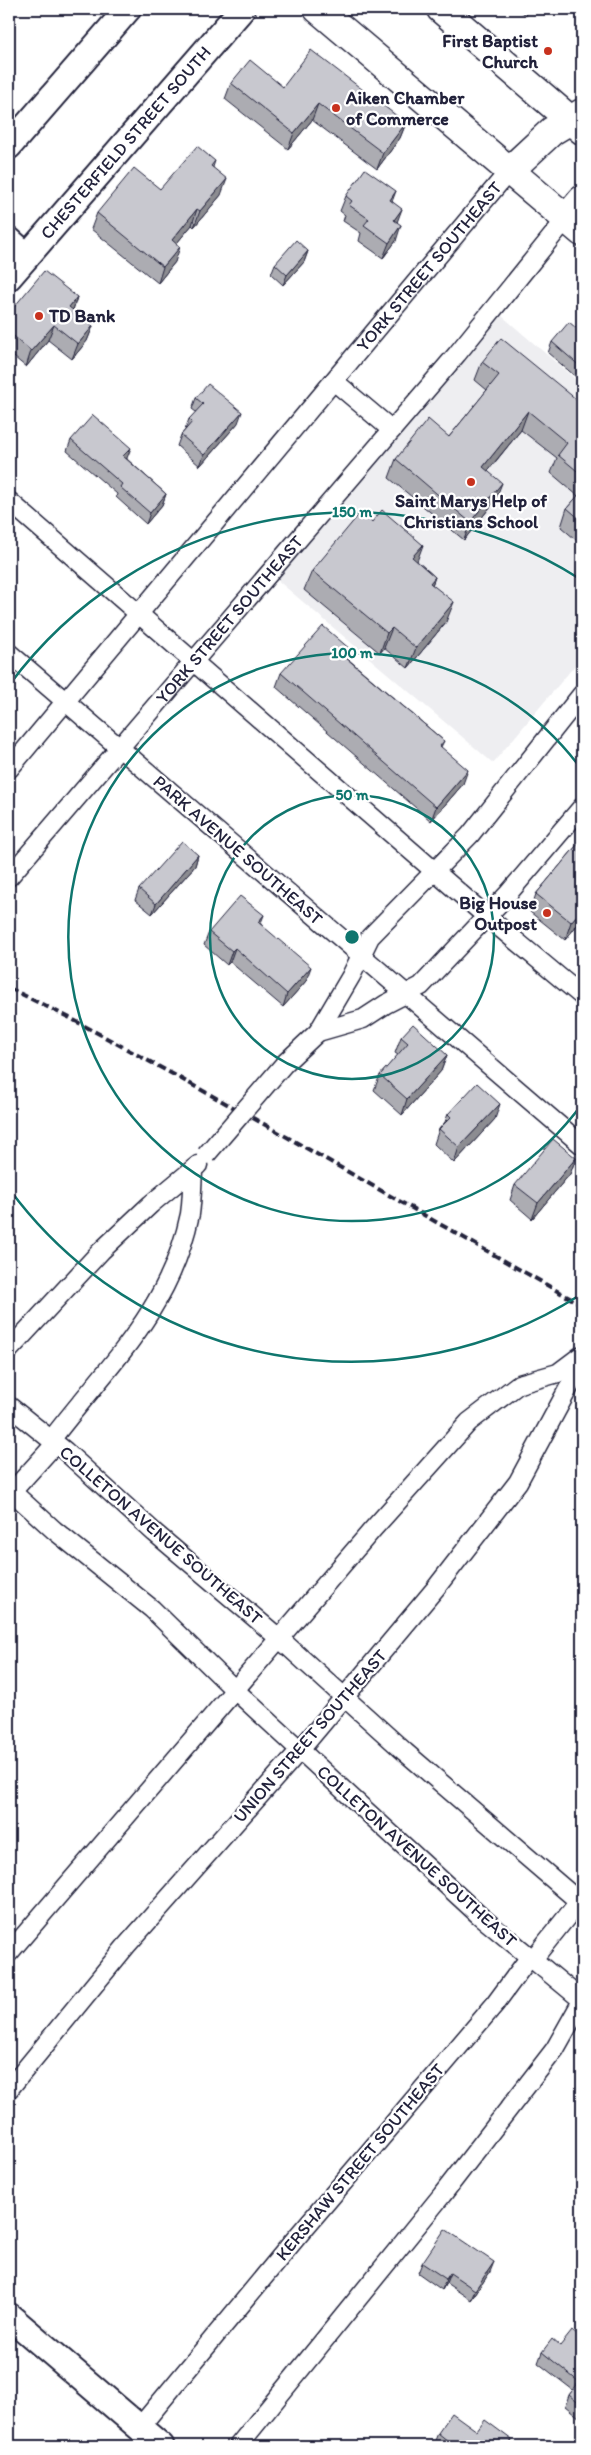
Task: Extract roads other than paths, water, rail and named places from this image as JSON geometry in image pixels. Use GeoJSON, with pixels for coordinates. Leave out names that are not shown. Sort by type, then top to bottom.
{"type":"FeatureCollection","features":[{"type":"Feature","properties":{"kind":"main road"},"geometry":{"type":"LineString","coordinates":[[9,146],[46,101],[128,9]]}},
{"type":"Feature","properties":{"kind":"main road","name":"CHESTERFIELD STREET SOUTH"},"geometry":{"type":"LineString","coordinates":[[9,277],[18,248],[242,9]]}},
{"type":"Feature","properties":{"kind":"main road"},"geometry":{"type":"LineString","coordinates":[[318,9],[509,171],[577,217]]}},
{"type":"Feature","properties":{"kind":"main road"},"geometry":{"type":"LineString","coordinates":[[441,9],[578,121]]}},
{"type":"Feature","properties":{"kind":"main road","name":"YORK STREET SOUTHEAST"},"geometry":{"type":"LineString","coordinates":[[509,171],[552,131],[578,121]]}},
{"type":"Feature","properties":{"kind":"main road"},"geometry":{"type":"LineString","coordinates":[[9,2316],[161,2446]]}},
{"type":"Feature","properties":{"kind":"street","name":"YORK STREET SOUTHEAST"},"geometry":{"type":"LineString","coordinates":[[9,769],[139,612],[335,382],[412,286],[509,171]]}},
{"type":"Feature","properties":{"kind":"street","name":"YORK STREET SOUTHEAST"},"geometry":{"type":"LineString","coordinates":[[9,877],[457,354],[577,217]]}},
{"type":"Feature","properties":{"kind":"street"},"geometry":{"type":"LineString","coordinates":[[335,382],[392,430]]}},
{"type":"Feature","properties":{"kind":"street"},"geometry":{"type":"LineString","coordinates":[[9,501],[139,612],[486,916],[582,996]]}},
{"type":"Feature","properties":{"kind":"street","name":"PARK AVENUE SOUTHEAST"},"geometry":{"type":"LineString","coordinates":[[9,653],[582,1145]]}},
{"type":"Feature","properties":{"kind":"street"},"geometry":{"type":"LineString","coordinates":[[9,1350],[101,1251],[151,1204],[193,1172],[285,1063],[318,1032],[352,976],[370,937],[470,835],[582,694]]}},
{"type":"Feature","properties":{"kind":"street"},"geometry":{"type":"LineString","coordinates":[[318,1032],[363,1019],[420,986],[507,895],[582,807]]}},
{"type":"Feature","properties":{"kind":"street"},"geometry":{"type":"LineString","coordinates":[[10,1492],[53,1442],[128,1344],[160,1298],[172,1270],[190,1213],[193,1172]]}},
{"type":"Feature","properties":{"kind":"street"},"geometry":{"type":"LineString","coordinates":[[9,1953],[469,1422],[519,1384],[558,1373],[582,1355]]}},
{"type":"Feature","properties":{"kind":"street","name":"UNION STREET SOUTHEAST"},"geometry":{"type":"LineString","coordinates":[[9,2089],[126,1946],[300,1750],[435,1589],[518,1482],[582,1363]]}},
{"type":"Feature","properties":{"kind":"street","name":"COLLETON AVENUE SOUTHEAST"},"geometry":{"type":"LineString","coordinates":[[9,1406],[280,1638],[405,1752],[581,1901]]}},
{"type":"Feature","properties":{"kind":"street","name":"COLLETON AVENUE SOUTHEAST"},"geometry":{"type":"LineString","coordinates":[[10,1492],[152,1609],[236,1691],[479,1915],[582,2000]]}},
{"type":"Feature","properties":{"kind":"street","name":"KERSHAW STREET SOUTHEAST"},"geometry":{"type":"LineString","coordinates":[[139,2428],[369,2151],[495,2004],[526,1962],[532,1959],[581,1901]]}},
{"type":"Feature","properties":{"kind":"street"},"geometry":{"type":"LineString","coordinates":[[238,2446],[442,2195],[555,2049],[582,2000]]}},
{"type":"Feature","properties":{"kind":"railway"},"geometry":{"type":"LineString","coordinates":[[9,988],[70,1018],[271,1128],[582,1305]]}},
{"type":"Feature","properties":{"kind":"place","name":"First Baptist Church"},"geometry":{"type":"Point","coordinates":[548,51]}},
{"type":"Feature","properties":{"kind":"place","name":"Aiken Chamber of Commerce"},"geometry":{"type":"Point","coordinates":[336,108]}},
{"type":"Feature","properties":{"kind":"place","name":"TD Bank"},"geometry":{"type":"Point","coordinates":[39,316]}},
{"type":"Feature","properties":{"kind":"place","name":"Saint Marys Help of Christians School"},"geometry":{"type":"Point","coordinates":[471,482]}},
{"type":"Feature","properties":{"kind":"place","name":"Big House Outpost"},"geometry":{"type":"Point","coordinates":[547,913]}}]}
